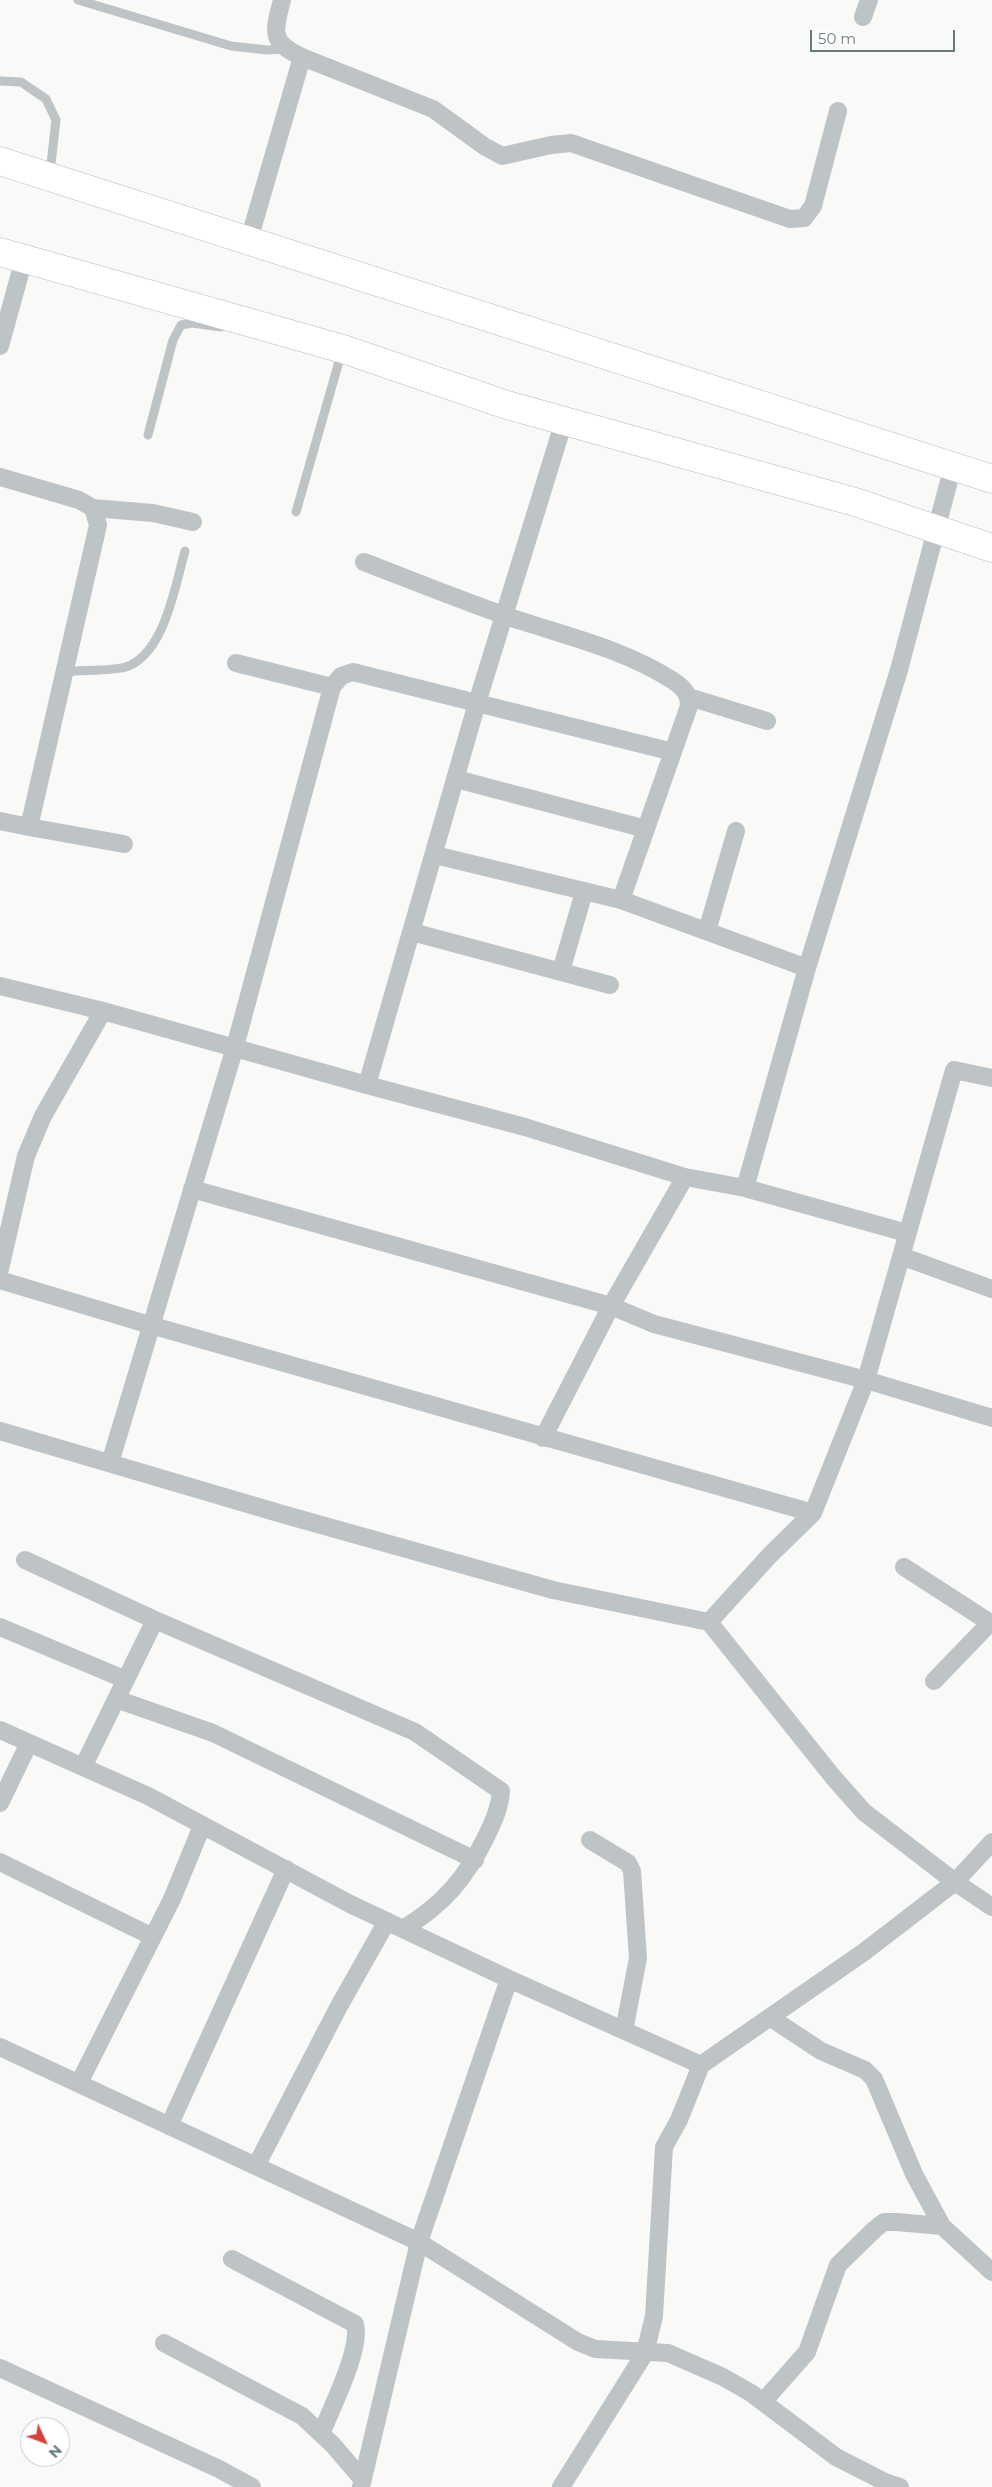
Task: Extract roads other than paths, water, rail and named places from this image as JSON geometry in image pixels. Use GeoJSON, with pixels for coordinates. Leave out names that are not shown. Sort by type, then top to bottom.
{"type":"FeatureCollection","features":[{"type":"Feature","properties":{"kind":"main road"},"geometry":{"type":"LineString","coordinates":[[0,161],[992,479]]}},
{"type":"Feature","properties":{"kind":"main road"},"geometry":{"type":"LineString","coordinates":[[12,256],[342,353],[507,405],[855,502],[992,548]]}},
{"type":"Feature","properties":{"kind":"street"},"geometry":{"type":"LineString","coordinates":[[282,0],[275,25],[277,37],[284,49],[433,109],[484,146],[502,156],[551,145],[571,143],[790,219],[804,218],[813,206],[838,111]]}},
{"type":"Feature","properties":{"kind":"street"},"geometry":{"type":"LineString","coordinates":[[863,17],[869,0]]}},
{"type":"Feature","properties":{"kind":"street"},"geometry":{"type":"LineString","coordinates":[[249,240],[302,57]]}},
{"type":"Feature","properties":{"kind":"street"},"geometry":{"type":"LineString","coordinates":[[0,346],[12,256]]}},
{"type":"Feature","properties":{"kind":"street"},"geometry":{"type":"LineString","coordinates":[[367,1085],[477,703],[564,421]]}},
{"type":"Feature","properties":{"kind":"street"},"geometry":{"type":"LineString","coordinates":[[745,1188],[808,968],[899,670],[952,466]]}},
{"type":"Feature","properties":{"kind":"street"},"geometry":{"type":"LineString","coordinates":[[0,477],[79,500],[93,508],[153,513],[193,522]]}},
{"type":"Feature","properties":{"kind":"street"},"geometry":{"type":"LineString","coordinates":[[29,827],[98,525],[93,508]]}},
{"type":"Feature","properties":{"kind":"street"},"geometry":{"type":"LineString","coordinates":[[364,562],[504,615],[642,662],[674,680],[689,697],[767,721]]}},
{"type":"Feature","properties":{"kind":"street"},"geometry":{"type":"LineString","coordinates":[[236,663],[332,687]]}},
{"type":"Feature","properties":{"kind":"street"},"geometry":{"type":"LineString","coordinates":[[110,1462],[235,1047],[332,687],[341,676],[353,672],[673,752]]}},
{"type":"Feature","properties":{"kind":"street"},"geometry":{"type":"LineString","coordinates":[[621,900],[689,706],[689,697]]}},
{"type":"Feature","properties":{"kind":"street"},"geometry":{"type":"LineString","coordinates":[[456,780],[646,829]]}},
{"type":"Feature","properties":{"kind":"street"},"geometry":{"type":"LineString","coordinates":[[0,821],[124,844]]}},
{"type":"Feature","properties":{"kind":"street"},"geometry":{"type":"LineString","coordinates":[[707,931],[736,830]]}},
{"type":"Feature","properties":{"kind":"street"},"geometry":{"type":"LineString","coordinates":[[434,855],[621,900],[808,968]]}},
{"type":"Feature","properties":{"kind":"street"},"geometry":{"type":"LineString","coordinates":[[561,971],[584,892]]}},
{"type":"Feature","properties":{"kind":"street"},"geometry":{"type":"LineString","coordinates":[[412,932],[610,985]]}},
{"type":"Feature","properties":{"kind":"street"},"geometry":{"type":"LineString","coordinates":[[0,986],[103,1011],[525,1127],[685,1177],[745,1188],[907,1233]]}},
{"type":"Feature","properties":{"kind":"street"},"geometry":{"type":"LineString","coordinates":[[0,1269],[26,1156],[43,1116],[103,1011]]}},
{"type":"Feature","properties":{"kind":"street"},"geometry":{"type":"LineString","coordinates":[[709,1622],[770,1555],[813,1513],[866,1380],[954,1070],[992,1078]]}},
{"type":"Feature","properties":{"kind":"street"},"geometry":{"type":"LineString","coordinates":[[543,1438],[611,1306],[685,1177]]}},
{"type":"Feature","properties":{"kind":"street"},"geometry":{"type":"LineString","coordinates":[[192,1189],[611,1306],[654,1324],[866,1380],[992,1418]]}},
{"type":"Feature","properties":{"kind":"street"},"geometry":{"type":"LineString","coordinates":[[901,1256],[992,1289]]}},
{"type":"Feature","properties":{"kind":"street"},"geometry":{"type":"LineString","coordinates":[[0,1280],[543,1438],[813,1513]]}},
{"type":"Feature","properties":{"kind":"street"},"geometry":{"type":"LineString","coordinates":[[0,1431],[282,1514],[553,1590],[709,1622],[833,1777],[864,1812],[955,1882],[992,1907]]}},
{"type":"Feature","properties":{"kind":"street"},"geometry":{"type":"LineString","coordinates":[[25,1560],[155,1620],[414,1732],[501,1791],[500,1807],[475,1860],[452,1892],[428,1914],[395,1925],[338,2008],[256,2166]]}},
{"type":"Feature","properties":{"kind":"street"},"geometry":{"type":"LineString","coordinates":[[904,1567],[991,1624],[934,1681]]}},
{"type":"Feature","properties":{"kind":"street"},"geometry":{"type":"LineString","coordinates":[[82,1766],[155,1620]]}},
{"type":"Feature","properties":{"kind":"street"},"geometry":{"type":"LineString","coordinates":[[0,1627],[124,1679]]}},
{"type":"Feature","properties":{"kind":"street"},"geometry":{"type":"LineString","coordinates":[[116,1699],[213,1733],[475,1860]]}},
{"type":"Feature","properties":{"kind":"street"},"geometry":{"type":"LineString","coordinates":[[0,1730],[148,1796],[286,1870],[395,1925],[509,1979],[701,2065]]}},
{"type":"Feature","properties":{"kind":"street"},"geometry":{"type":"LineString","coordinates":[[0,1803],[29,1743]]}},
{"type":"Feature","properties":{"kind":"street"},"geometry":{"type":"LineString","coordinates":[[79,2083],[172,1899],[202,1826]]}},
{"type":"Feature","properties":{"kind":"street"},"geometry":{"type":"LineString","coordinates":[[590,1840],[628,1862],[632,1871],[638,1958],[633,1994],[624,2031]]}},
{"type":"Feature","properties":{"kind":"street"},"geometry":{"type":"LineString","coordinates":[[561,2487],[645,2352],[654,2316],[664,2147],[680,2120],[701,2065],[864,1952],[955,1882],[992,1842]]}},
{"type":"Feature","properties":{"kind":"street"},"geometry":{"type":"LineString","coordinates":[[0,1862],[153,1937]]}},
{"type":"Feature","properties":{"kind":"street"},"geometry":{"type":"LineString","coordinates":[[170,2126],[286,1870]]}},
{"type":"Feature","properties":{"kind":"street"},"geometry":{"type":"LineString","coordinates":[[362,2484],[418,2242],[509,1979]]}},
{"type":"Feature","properties":{"kind":"street"},"geometry":{"type":"LineString","coordinates":[[771,2018],[821,2051],[865,2070],[874,2079],[914,2174],[942,2226],[992,2272]]}},
{"type":"Feature","properties":{"kind":"street"},"geometry":{"type":"LineString","coordinates":[[0,2047],[418,2242],[578,2342],[595,2348],[668,2353],[723,2377],[763,2402],[836,2457],[885,2482],[900,2487]]}},
{"type":"Feature","properties":{"kind":"street"},"geometry":{"type":"LineString","coordinates":[[763,2402],[807,2352],[838,2265],[884,2222],[942,2226]]}},
{"type":"Feature","properties":{"kind":"street"},"geometry":{"type":"LineString","coordinates":[[232,2259],[354,2324],[357,2333],[354,2353],[322,2434]]}},
{"type":"Feature","properties":{"kind":"street"},"geometry":{"type":"LineString","coordinates":[[164,2343],[302,2416],[322,2434],[362,2484]]}},
{"type":"Feature","properties":{"kind":"street"},"geometry":{"type":"LineString","coordinates":[[0,2368],[219,2469],[252,2487]]}},
{"type":"Feature","properties":{"kind":"lane"},"geometry":{"type":"LineString","coordinates":[[78,0],[231,46],[267,50],[284,49]]}},
{"type":"Feature","properties":{"kind":"lane"},"geometry":{"type":"LineString","coordinates":[[0,81],[21,82],[46,99],[56,120],[49,176]]}},
{"type":"Feature","properties":{"kind":"lane"},"geometry":{"type":"LineString","coordinates":[[148,435],[172,340],[181,325],[192,323],[230,330]]}},
{"type":"Feature","properties":{"kind":"lane"},"geometry":{"type":"LineString","coordinates":[[285,343],[342,353],[296,512]]}},
{"type":"Feature","properties":{"kind":"lane"},"geometry":{"type":"LineString","coordinates":[[64,672],[126,666],[148,653],[164,624],[185,551]]}}]}
